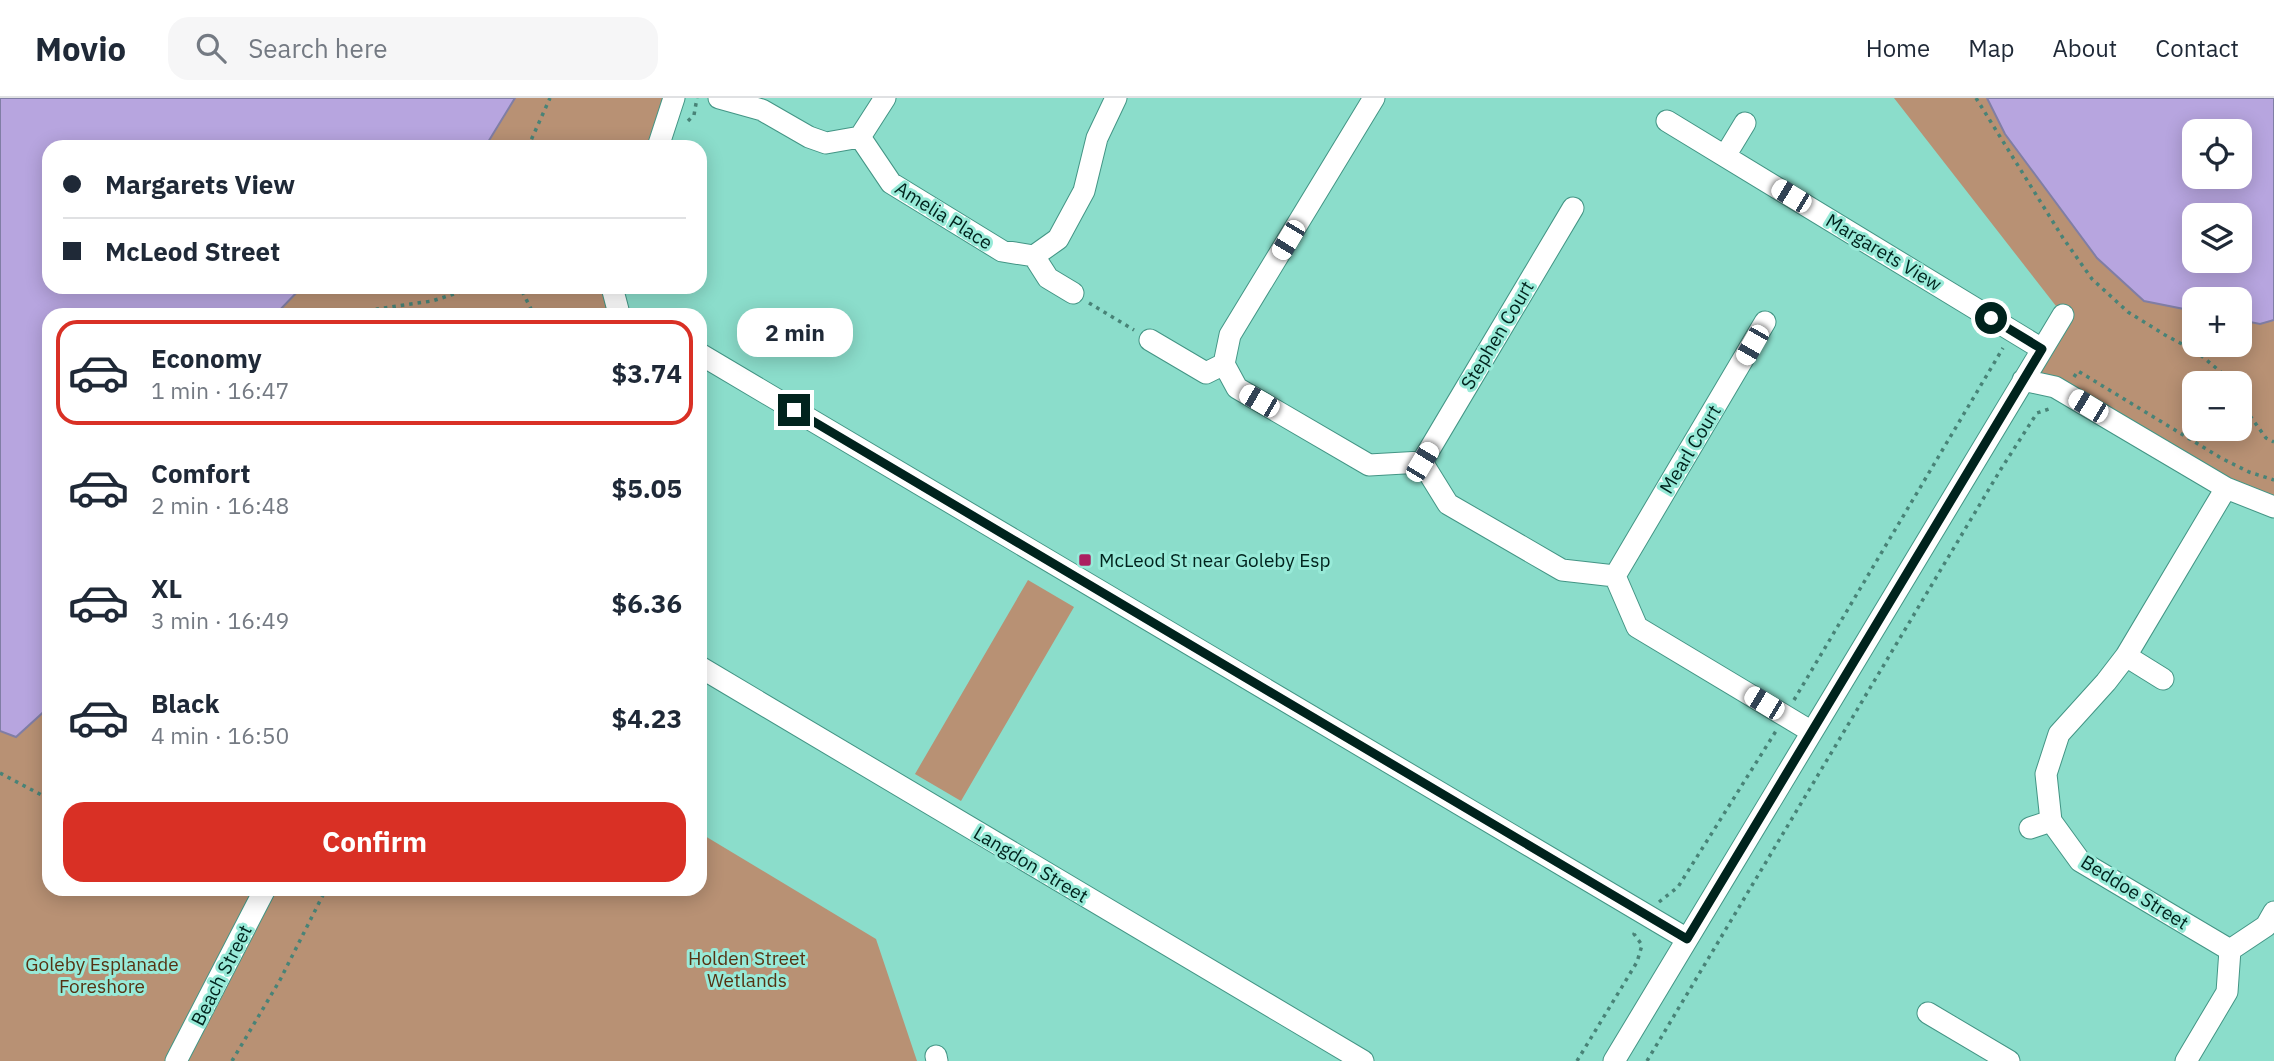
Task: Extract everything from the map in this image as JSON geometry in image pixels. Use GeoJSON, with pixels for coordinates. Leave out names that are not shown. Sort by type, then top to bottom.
{"type":"FeatureCollection","features":[{"type":"Feature","properties":{"kind":"street"},"geometry":{"type":"LineString","coordinates":[[660,140],[674,98]]}},
{"type":"Feature","properties":{"kind":"street"},"geometry":{"type":"LineString","coordinates":[[719,98],[761,110],[809,137],[826,143],[860,137],[885,98]]}},
{"type":"Feature","properties":{"kind":"street"},"geometry":{"type":"LineString","coordinates":[[1073,293],[1048,278],[1034,256],[1058,239],[1084,191],[1097,138],[1116,98]]}},
{"type":"Feature","properties":{"kind":"street"},"geometry":{"type":"LineString","coordinates":[[1374,98],[1230,335],[1224,364],[1237,388],[1369,465],[1422,462],[1448,504],[1562,570],[1615,576],[1637,627],[1812,732]]}},
{"type":"Feature","properties":{"kind":"street","name":"Margarets View"},"geometry":{"type":"LineString","coordinates":[[1667,121],[2042,349]]}},
{"type":"Feature","properties":{"kind":"street"},"geometry":{"type":"LineString","coordinates":[[1725,156],[1745,123]]}},
{"type":"Feature","properties":{"kind":"street","name":"Amelia Place"},"geometry":{"type":"LineString","coordinates":[[860,137],[891,183],[1002,251],[1034,256]]}},
{"type":"Feature","properties":{"kind":"street","name":"Stephen Court"},"geometry":{"type":"LineString","coordinates":[[1422,462],[1573,208]]}},
{"type":"Feature","properties":{"kind":"street"},"geometry":{"type":"LineString","coordinates":[[1614,1061],[2063,315]]}},
{"type":"Feature","properties":{"kind":"street","name":"Mearl Court"},"geometry":{"type":"LineString","coordinates":[[1615,576],[1765,322]]}},
{"type":"Feature","properties":{"kind":"street"},"geometry":{"type":"LineString","coordinates":[[1150,340],[1206,373],[1224,364]]}},
{"type":"Feature","properties":{"kind":"street"},"geometry":{"type":"LineString","coordinates":[[707,358],[1687,939]]}},
{"type":"Feature","properties":{"kind":"street"},"geometry":{"type":"LineString","coordinates":[[2024,380],[2055,387],[2226,488],[2274,508]]}},
{"type":"Feature","properties":{"kind":"street","name":"Beddoe Street"},"geometry":{"type":"LineString","coordinates":[[2226,488],[2126,656],[2059,734],[2046,774],[2051,821],[2080,862],[2230,950]]}},
{"type":"Feature","properties":{"kind":"street"},"geometry":{"type":"LineString","coordinates":[[2126,656],[2163,679]]}},
{"type":"Feature","properties":{"kind":"street","name":"Langdon Street"},"geometry":{"type":"LineString","coordinates":[[707,671],[1363,1061]]}},
{"type":"Feature","properties":{"kind":"street"},"geometry":{"type":"LineString","coordinates":[[2029,828],[2051,821]]}},
{"type":"Feature","properties":{"kind":"street","name":"Beach Street"},"geometry":{"type":"LineString","coordinates":[[176,1061],[261,896]]}},
{"type":"Feature","properties":{"kind":"street"},"geometry":{"type":"LineString","coordinates":[[2186,1061],[2227,992],[2230,950],[2266,926],[2274,912]]}},
{"type":"Feature","properties":{"kind":"street"},"geometry":{"type":"LineString","coordinates":[[1928,1013],[2009,1061]]}},
{"type":"Feature","properties":{"kind":"path"},"geometry":{"type":"LineString","coordinates":[[531,140],[550,98]]}},
{"type":"Feature","properties":{"kind":"path"},"geometry":{"type":"LineString","coordinates":[[1976,98],[2063,238],[2092,279],[2128,312],[2197,352],[2220,371]]}},
{"type":"Feature","properties":{"kind":"path"},"geometry":{"type":"LineString","coordinates":[[1073,293],[1150,340]]}},
{"type":"Feature","properties":{"kind":"path"},"geometry":{"type":"LineString","coordinates":[[384,308],[432,301],[454,294]]}},
{"type":"Feature","properties":{"kind":"path"},"geometry":{"type":"LineString","coordinates":[[2078,371],[2221,458],[2249,472],[2274,480]]}},
{"type":"Feature","properties":{"kind":"path"},"geometry":{"type":"LineString","coordinates":[[1647,1061],[2001,469],[2037,413],[2055,407],[2064,392]]}},
{"type":"Feature","properties":{"kind":"path"},"geometry":{"type":"LineString","coordinates":[[2252,419],[2266,438],[2274,442]]}},
{"type":"Feature","properties":{"kind":"path"},"geometry":{"type":"LineString","coordinates":[[0,773],[42,795]]}},
{"type":"Feature","properties":{"kind":"path"},"geometry":{"type":"LineString","coordinates":[[232,1061],[280,979],[322,896]]}},
{"type":"Feature","properties":{"kind":"green space"},"geometry":{"type":"Polygon","coordinates":[[[0,98],[674,98],[660,140],[42,140],[42,294],[614,294],[617,308],[42,308],[42,896],[707,896],[707,837],[876,939],[917,1061],[0,1061],[0,98]]]}},
{"type":"Feature","properties":{"kind":"green space"},"geometry":{"type":"Polygon","coordinates":[[[1894,98],[2274,98],[2274,507],[2023,380],[2063,315],[1894,98]]]}},
{"type":"Feature","properties":{"kind":"green space"},"geometry":{"type":"Polygon","coordinates":[[[1028,580],[1074,607],[961,801],[915,774],[1028,580]]]}},
{"type":"Feature","properties":{"kind":"shaded area"},"geometry":{"type":"Polygon","coordinates":[[[0,98],[515,98],[489,140],[42,140],[42,294],[295,294],[282,308],[42,308],[42,713],[16,737],[0,731],[0,98]]]}},
{"type":"Feature","properties":{"kind":"shaded area"},"geometry":{"type":"Polygon","coordinates":[[[1987,98],[2274,98],[2274,320],[2260,324],[2252,322],[2252,287],[2182,287],[2182,309],[2144,301],[2097,258],[2005,134],[1987,98]]]}},
{"type":"Feature","properties":{"kind":"place","name":"McLeod St near Goleby Esp"},"geometry":{"type":"Point","coordinates":[1085,560]}},
{"type":"Feature","properties":{"kind":"route"},"geometry":{"type":"LineString","coordinates":[[794,410],[1687,939],[2042,349],[1991,318]]}},
{"type":"Feature","properties":{"kind":"park label","name":"Holden Street Wetlands"},"geometry":{"type":"Point","coordinates":[747,969]}},
{"type":"Feature","properties":{"kind":"park label","name":"Goleby Esplanade Foreshore"},"geometry":{"type":"Point","coordinates":[102,975]}}]}
